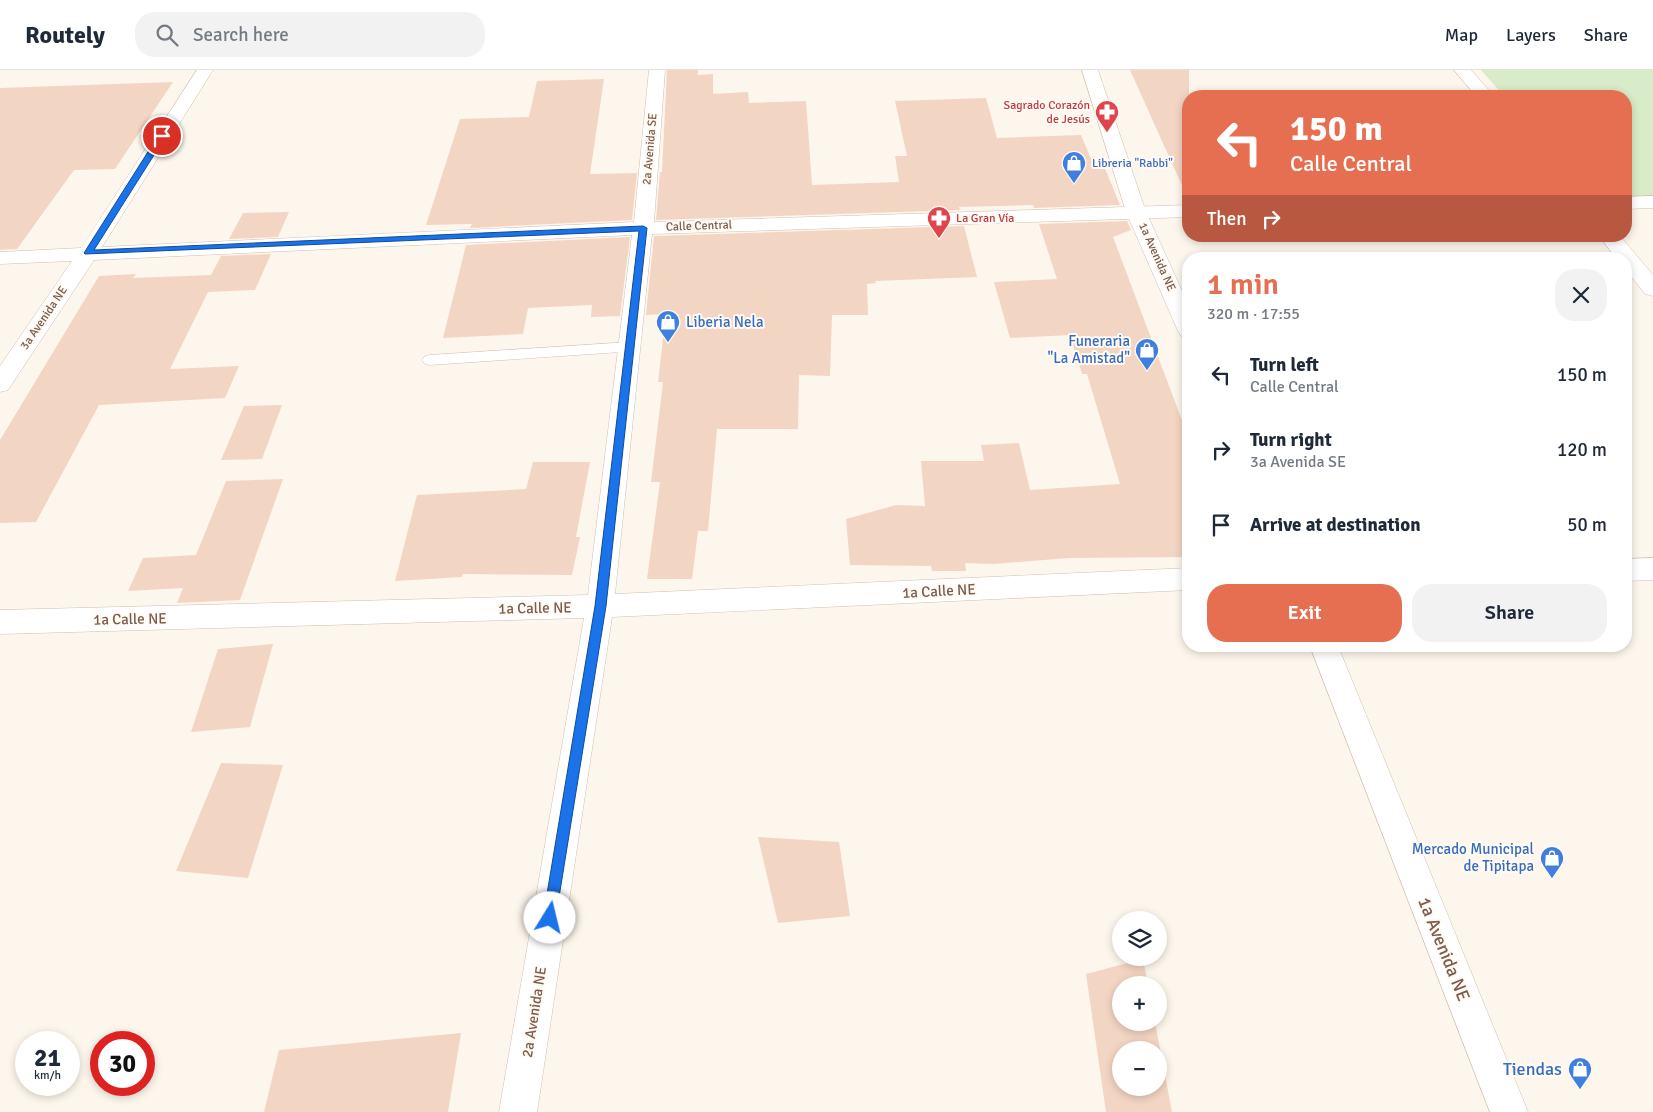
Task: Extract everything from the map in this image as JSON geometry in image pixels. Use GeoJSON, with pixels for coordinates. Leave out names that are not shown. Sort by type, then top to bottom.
{"type":"FeatureCollection","features":[{"type":"Feature","properties":{"kind":"street","name":"3a Avenida NE"},"geometry":{"type":"LineString","coordinates":[[0,384],[88,253],[204,70]]}},
{"type":"Feature","properties":{"kind":"street","name":"2a Avenida SE"},"geometry":{"type":"LineString","coordinates":[[643,228],[657,70]]}},
{"type":"Feature","properties":{"kind":"street","name":"1a Avenida NE"},"geometry":{"type":"LineString","coordinates":[[1090,70],[1136,212],[1182,315]]}},
{"type":"Feature","properties":{"kind":"street"},"geometry":{"type":"LineString","coordinates":[[1462,70],[1480,90]]}},
{"type":"Feature","properties":{"kind":"street"},"geometry":{"type":"LineString","coordinates":[[1632,203],[1653,202]]}},
{"type":"Feature","properties":{"kind":"street","name":"Calle Central"},"geometry":{"type":"LineString","coordinates":[[0,258],[643,228],[1182,211]]}},
{"type":"Feature","properties":{"kind":"street","name":"2a Avenida NE"},"geometry":{"type":"LineString","coordinates":[[518,1112],[600,606],[643,228]]}},
{"type":"Feature","properties":{"kind":"street"},"geometry":{"type":"LineString","coordinates":[[1614,242],[1622,252]]}},
{"type":"Feature","properties":{"kind":"street"},"geometry":{"type":"LineString","coordinates":[[1632,264],[1653,289]]}},
{"type":"Feature","properties":{"kind":"street"},"geometry":{"type":"LineString","coordinates":[[1632,570],[1653,569]]}},
{"type":"Feature","properties":{"kind":"street","name":"1a Calle NE"},"geometry":{"type":"LineString","coordinates":[[0,622],[600,606],[1182,579]]}},
{"type":"Feature","properties":{"kind":"street","name":"1a Avenida NE"},"geometry":{"type":"LineString","coordinates":[[1326,652],[1509,1112]]}},
{"type":"Feature","properties":{"kind":"lane"},"geometry":{"type":"LineString","coordinates":[[430,360],[630,347]]}},
{"type":"Feature","properties":{"kind":"green space"},"geometry":{"type":"Polygon","coordinates":[[[1481,70],[1653,70],[1653,198],[1632,196],[1632,90],[1499,90],[1481,70]]]}},
{"type":"Feature","properties":{"kind":"building"},"geometry":{"type":"Polygon","coordinates":[[[667,70],[698,70],[698,75],[713,74],[713,94],[748,92],[749,103],[806,101],[812,185],[899,182],[895,156],[907,156],[895,101],[986,98],[997,138],[1081,135],[1094,166],[1104,166],[1120,205],[1034,208],[1033,205],[959,207],[960,210],[656,220],[660,172],[662,172],[667,70]]]}},
{"type":"Feature","properties":{"kind":"building"},"geometry":{"type":"Polygon","coordinates":[[[1130,70],[1189,70],[1189,90],[1182,90],[1182,185],[1130,70]]]}},
{"type":"Feature","properties":{"kind":"building"},"geometry":{"type":"Polygon","coordinates":[[[604,79],[590,174],[637,173],[632,220],[470,228],[472,224],[426,225],[460,119],[529,117],[537,81],[604,79]]]}},
{"type":"Feature","properties":{"kind":"building"},"geometry":{"type":"Polygon","coordinates":[[[173,82],[115,169],[74,170],[17,249],[0,250],[0,88],[173,82]]]}},
{"type":"Feature","properties":{"kind":"building"},"geometry":{"type":"Polygon","coordinates":[[[289,212],[278,237],[229,239],[243,213],[289,212]]]}},
{"type":"Feature","properties":{"kind":"building"},"geometry":{"type":"Polygon","coordinates":[[[1127,221],[1131,230],[1113,237],[1182,420],[1182,557],[1069,558],[993,564],[965,563],[966,571],[932,571],[931,566],[850,565],[846,519],[896,505],[925,506],[921,461],[984,461],[981,445],[1019,443],[1030,490],[1120,484],[1087,374],[1082,374],[1070,335],[1010,338],[994,282],[1057,279],[1039,224],[1127,221]]]}},
{"type":"Feature","properties":{"kind":"building"},"geometry":{"type":"Polygon","coordinates":[[[964,226],[977,277],[875,281],[876,283],[867,284],[868,315],[832,315],[830,376],[799,375],[798,429],[717,429],[708,531],[698,531],[692,579],[647,579],[660,482],[651,482],[663,382],[658,382],[666,314],[646,315],[654,236],[964,226]]]}},
{"type":"Feature","properties":{"kind":"building"},"geometry":{"type":"Polygon","coordinates":[[[630,237],[620,316],[591,317],[592,305],[528,308],[523,334],[443,338],[466,245],[630,237]]]}},
{"type":"Feature","properties":{"kind":"building"},"geometry":{"type":"Polygon","coordinates":[[[271,254],[255,290],[208,292],[170,369],[239,366],[225,398],[99,405],[36,522],[0,523],[0,440],[99,276],[136,274],[133,278],[211,275],[221,256],[271,254]]]}},
{"type":"Feature","properties":{"kind":"building"},"geometry":{"type":"Polygon","coordinates":[[[282,405],[262,459],[221,460],[244,406],[282,405]]]}},
{"type":"Feature","properties":{"kind":"building"},"geometry":{"type":"Polygon","coordinates":[[[533,462],[590,462],[576,537],[580,537],[572,575],[463,574],[462,577],[395,581],[417,495],[526,489],[533,462]]]}},
{"type":"Feature","properties":{"kind":"building"},"geometry":{"type":"Polygon","coordinates":[[[283,479],[240,600],[177,603],[183,588],[128,591],[143,558],[196,555],[226,481],[283,479]]]}},
{"type":"Feature","properties":{"kind":"building"},"geometry":{"type":"Polygon","coordinates":[[[273,644],[250,727],[191,732],[218,649],[273,644]]]}},
{"type":"Feature","properties":{"kind":"building"},"geometry":{"type":"Polygon","coordinates":[[[221,763],[283,765],[248,878],[176,871],[221,763]]]}},
{"type":"Feature","properties":{"kind":"building"},"geometry":{"type":"Polygon","coordinates":[[[758,837],[839,842],[850,916],[778,923],[758,837]]]}},
{"type":"Feature","properties":{"kind":"building"},"geometry":{"type":"Polygon","coordinates":[[[1116,966],[1144,966],[1146,976],[1112,976],[1112,1031],[1157,1031],[1159,1041],[1112,1041],[1112,1096],[1167,1096],[1167,1086],[1172,1112],[1106,1112],[1086,974],[1116,966]]]}},
{"type":"Feature","properties":{"kind":"building"},"geometry":{"type":"Polygon","coordinates":[[[461,1033],[448,1112],[264,1112],[279,1050],[461,1033]]]}},
{"type":"Feature","properties":{"kind":"place","name":"Sagrado Corazón de Jesús"},"geometry":{"type":"Point","coordinates":[1107,133]}},
{"type":"Feature","properties":{"kind":"place","name":"Libreria \"Rabbi\""},"geometry":{"type":"Point","coordinates":[1074,184]}},
{"type":"Feature","properties":{"kind":"place","name":"La Gran Vía"},"geometry":{"type":"Point","coordinates":[939,239]}},
{"type":"Feature","properties":{"kind":"place","name":"Liberia Nela"},"geometry":{"type":"Point","coordinates":[668,343]}},
{"type":"Feature","properties":{"kind":"place","name":"Funeraria \"La Amistad\""},"geometry":{"type":"Point","coordinates":[1147,371]}},
{"type":"Feature","properties":{"kind":"place","name":"Mercado Municipal de Tipitapa"},"geometry":{"type":"Point","coordinates":[1552,879]}},
{"type":"Feature","properties":{"kind":"place","name":"Tiendas"},"geometry":{"type":"Point","coordinates":[1580,1090]}},
{"type":"Feature","properties":{"kind":"route"},"geometry":{"type":"LineString","coordinates":[[162,136],[88,253],[643,228],[600,606],[550,918]]}}]}
